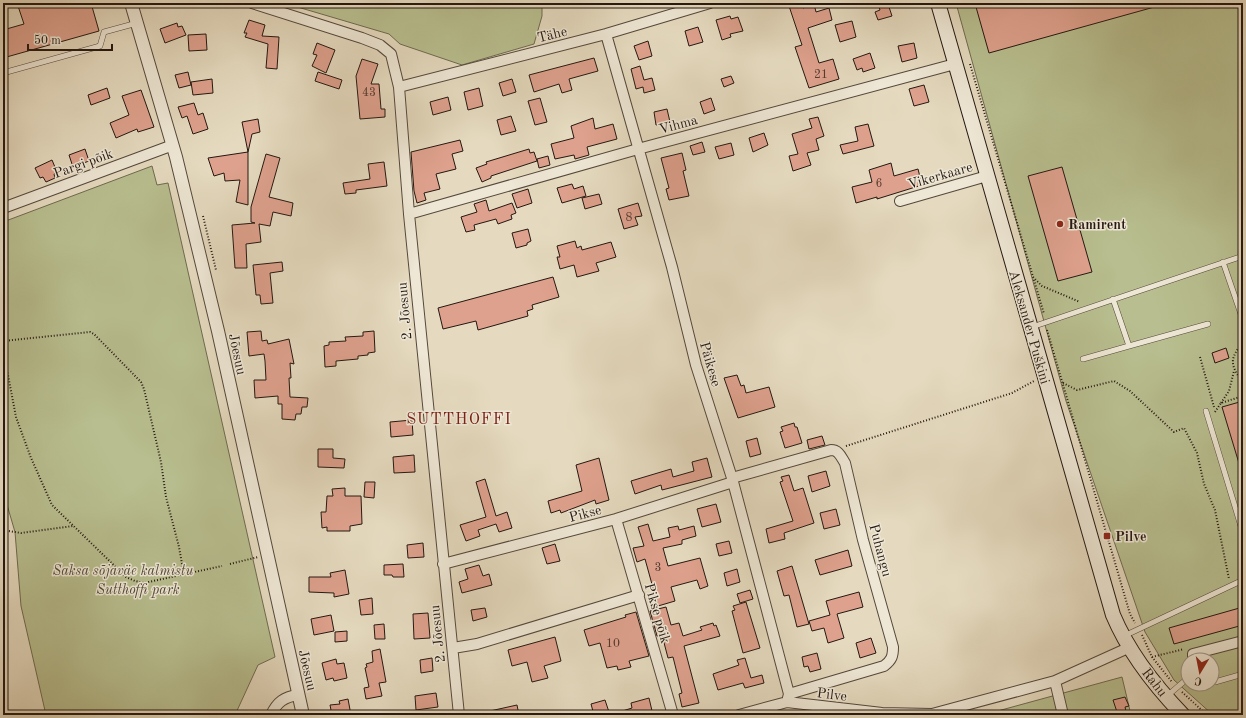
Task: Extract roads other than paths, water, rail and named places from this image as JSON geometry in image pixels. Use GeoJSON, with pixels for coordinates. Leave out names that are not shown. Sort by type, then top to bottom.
{"type":"FeatureCollection","features":[{"type":"Feature","properties":{"kind":"main road","name":"Aleksander Puškini"},"geometry":{"type":"LineString","coordinates":[[938,3],[962,62],[988,176],[1030,327],[1113,615],[1125,642]]}},
{"type":"Feature","properties":{"kind":"main road","name":"Rahu"},"geometry":{"type":"LineString","coordinates":[[1125,642],[1166,697],[1183,715]]}},
{"type":"Feature","properties":{"kind":"street","name":"Jõesuu"},"geometry":{"type":"LineString","coordinates":[[131,3],[173,145],[218,331],[303,715]]}},
{"type":"Feature","properties":{"kind":"street","name":"2. Jõesuu"},"geometry":{"type":"LineString","coordinates":[[252,3],[362,38],[380,45],[391,54],[399,87],[409,214],[459,715]]}},
{"type":"Feature","properties":{"kind":"street","name":"Tähe"},"geometry":{"type":"LineString","coordinates":[[399,87],[606,34],[710,3]]}},
{"type":"Feature","properties":{"kind":"street","name":"Päikese"},"geometry":{"type":"LineString","coordinates":[[606,34],[672,266],[696,365],[732,480],[788,698]]}},
{"type":"Feature","properties":{"kind":"street","name":"Vihma"},"geometry":{"type":"LineString","coordinates":[[409,214],[638,149],[962,62]]}},
{"type":"Feature","properties":{"kind":"street","name":"Pargi põik"},"geometry":{"type":"LineString","coordinates":[[3,208],[173,145]]}},
{"type":"Feature","properties":{"kind":"street","name":"Vikerkaare"},"geometry":{"type":"LineString","coordinates":[[900,202],[988,176]]}},
{"type":"Feature","properties":{"kind":"street","name":"Pikse"},"geometry":{"type":"LineString","coordinates":[[443,564],[616,519],[732,480],[831,450],[835,450],[839,453]]}},
{"type":"Feature","properties":{"kind":"street","name":"Puhangu"},"geometry":{"type":"LineString","coordinates":[[788,698],[884,666],[890,661],[893,655],[893,647],[863,540],[845,463],[839,453]]}},
{"type":"Feature","properties":{"kind":"street","name":"Pikse põik"},"geometry":{"type":"LineString","coordinates":[[616,519],[673,715]]}},
{"type":"Feature","properties":{"kind":"street"},"geometry":{"type":"LineString","coordinates":[[453,648],[477,644],[639,595]]}},
{"type":"Feature","properties":{"kind":"street"},"geometry":{"type":"LineString","coordinates":[[1201,652],[1243,641]]}},
{"type":"Feature","properties":{"kind":"street","name":"Pilve"},"geometry":{"type":"LineString","coordinates":[[739,715],[788,698],[824,709],[882,713],[932,714],[1055,681],[1125,642]]}},
{"type":"Feature","properties":{"kind":"street"},"geometry":{"type":"LineString","coordinates":[[1055,681],[1063,715]]}},
{"type":"Feature","properties":{"kind":"street"},"geometry":{"type":"LineString","coordinates":[[271,715],[276,706],[286,697],[298,694]]}},
{"type":"Feature","properties":{"kind":"lane"},"geometry":{"type":"LineString","coordinates":[[3,72],[100,46],[104,32],[136,23]]}},
{"type":"Feature","properties":{"kind":"lane"},"geometry":{"type":"LineString","coordinates":[[1030,327],[1243,256]]}},
{"type":"Feature","properties":{"kind":"lane"},"geometry":{"type":"LineString","coordinates":[[1223,262],[1241,308],[1243,320]]}},
{"type":"Feature","properties":{"kind":"lane"},"geometry":{"type":"LineString","coordinates":[[1113,299],[1129,346]]}},
{"type":"Feature","properties":{"kind":"lane"},"geometry":{"type":"LineString","coordinates":[[1083,359],[1208,324]]}},
{"type":"Feature","properties":{"kind":"lane"},"geometry":{"type":"LineString","coordinates":[[1206,411],[1243,533]]}},
{"type":"Feature","properties":{"kind":"lane"},"geometry":{"type":"LineString","coordinates":[[1125,642],[1139,629],[1243,580]]}},
{"type":"Feature","properties":{"kind":"lane"},"geometry":{"type":"LineString","coordinates":[[1220,681],[1243,674]]}},
{"type":"Feature","properties":{"kind":"lane"},"geometry":{"type":"LineString","coordinates":[[1166,697],[1180,685]]}},
{"type":"Feature","properties":{"kind":"place","name":"Ramirent"},"geometry":{"type":"Point","coordinates":[1060,224]}},
{"type":"Feature","properties":{"kind":"place","name":"Pilve"},"geometry":{"type":"Point","coordinates":[1107,536]}},
{"type":"Feature","properties":{"kind":"district","name":"SUTTHOFFI"},"geometry":{"type":"Point","coordinates":[459,418]}},
{"type":"Feature","properties":{"kind":"park label","name":"Saksa sõjaväe kalmistu"},"geometry":{"type":"Point","coordinates":[123,570]}},
{"type":"Feature","properties":{"kind":"park label","name":"Sutthoffi park"},"geometry":{"type":"Point","coordinates":[138,589]}}]}
